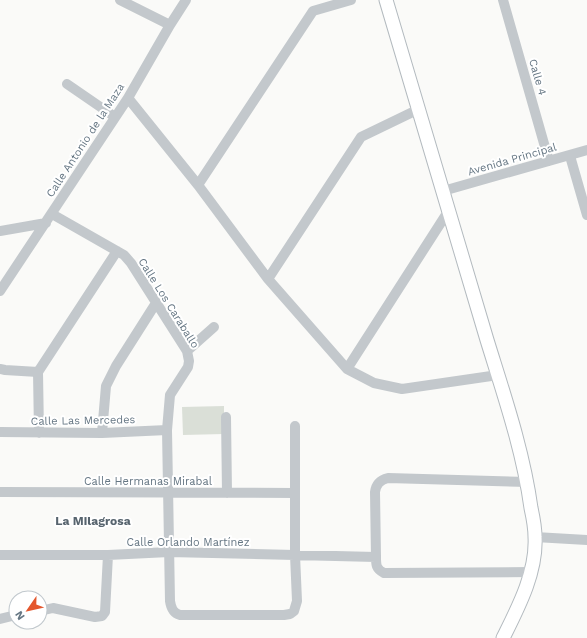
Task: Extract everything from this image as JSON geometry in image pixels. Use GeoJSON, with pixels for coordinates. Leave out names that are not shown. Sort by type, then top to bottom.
{"type":"FeatureCollection","features":[{"type":"Feature","properties":{"kind":"street"},"geometry":{"type":"LineString","coordinates":[[120,0],[170,26]]}},
{"type":"Feature","properties":{"kind":"street","name":"Calle Antonio de la Maza"},"geometry":{"type":"LineString","coordinates":[[0,291],[128,98],[186,0]]}},
{"type":"Feature","properties":{"kind":"street"},"geometry":{"type":"LineString","coordinates":[[198,184],[313,11],[351,0]]}},
{"type":"Feature","properties":{"kind":"street"},"geometry":{"type":"LineString","coordinates":[[386,0],[498,375],[528,482],[535,537],[534,558],[531,572],[514,616],[503,638]]}},
{"type":"Feature","properties":{"kind":"street","name":"Calle 4"},"geometry":{"type":"LineString","coordinates":[[503,0],[549,161]]}},
{"type":"Feature","properties":{"kind":"street"},"geometry":{"type":"LineString","coordinates":[[66,84],[115,117]]}},
{"type":"Feature","properties":{"kind":"street"},"geometry":{"type":"LineString","coordinates":[[128,98],[198,184],[268,279],[347,369],[374,383],[402,389],[498,375]]}},
{"type":"Feature","properties":{"kind":"street"},"geometry":{"type":"LineString","coordinates":[[268,279],[360,137],[419,109]]}},
{"type":"Feature","properties":{"kind":"street","name":"Avenida Principal"},"geometry":{"type":"LineString","coordinates":[[443,191],[587,150]]}},
{"type":"Feature","properties":{"kind":"street"},"geometry":{"type":"LineString","coordinates":[[570,156],[587,215]]}},
{"type":"Feature","properties":{"kind":"street"},"geometry":{"type":"LineString","coordinates":[[347,369],[449,210]]}},
{"type":"Feature","properties":{"kind":"street","name":"Calle Los Caraballo"},"geometry":{"type":"LineString","coordinates":[[52,214],[124,255],[187,351],[189,361],[188,367],[170,395],[167,430],[170,601],[173,611],[180,615],[290,614],[294,611],[297,601],[295,555]]}},
{"type":"Feature","properties":{"kind":"street"},"geometry":{"type":"LineString","coordinates":[[0,231],[46,223]]}},
{"type":"Feature","properties":{"kind":"street"},"geometry":{"type":"LineString","coordinates":[[39,433],[38,372],[117,251]]}},
{"type":"Feature","properties":{"kind":"street"},"geometry":{"type":"LineString","coordinates":[[102,433],[106,386],[116,366],[156,303]]}},
{"type":"Feature","properties":{"kind":"street"},"geometry":{"type":"LineString","coordinates":[[187,351],[214,327]]}},
{"type":"Feature","properties":{"kind":"street"},"geometry":{"type":"LineString","coordinates":[[0,368],[5,370],[38,372]]}},
{"type":"Feature","properties":{"kind":"street"},"geometry":{"type":"LineString","coordinates":[[226,417],[227,493]]}},
{"type":"Feature","properties":{"kind":"street"},"geometry":{"type":"LineString","coordinates":[[295,426],[295,555]]}},
{"type":"Feature","properties":{"kind":"street","name":"Calle Las Mercedes"},"geometry":{"type":"LineString","coordinates":[[0,432],[102,433],[167,430]]}},
{"type":"Feature","properties":{"kind":"street"},"geometry":{"type":"LineString","coordinates":[[528,482],[383,479],[378,483],[375,492],[376,566],[384,573],[531,572]]}},
{"type":"Feature","properties":{"kind":"street","name":"Calle Hermanas Mirabal"},"geometry":{"type":"LineString","coordinates":[[0,492],[295,493]]}},
{"type":"Feature","properties":{"kind":"street"},"geometry":{"type":"LineString","coordinates":[[535,537],[587,540]]}},
{"type":"Feature","properties":{"kind":"street","name":"Calle Orlando Martínez"},"geometry":{"type":"LineString","coordinates":[[0,556],[108,555],[170,552],[376,556]]}},
{"type":"Feature","properties":{"kind":"street"},"geometry":{"type":"LineString","coordinates":[[48,609],[53,608],[95,617],[102,616],[105,612],[108,555]]}},
{"type":"Feature","properties":{"kind":"shaded area"},"geometry":{"type":"Polygon","coordinates":[[[224,406],[224,434],[183,435],[182,407],[224,406]]]}},
{"type":"Feature","properties":{"kind":"district","name":"La Milagrosa"},"geometry":{"type":"Point","coordinates":[93,521]}}]}
